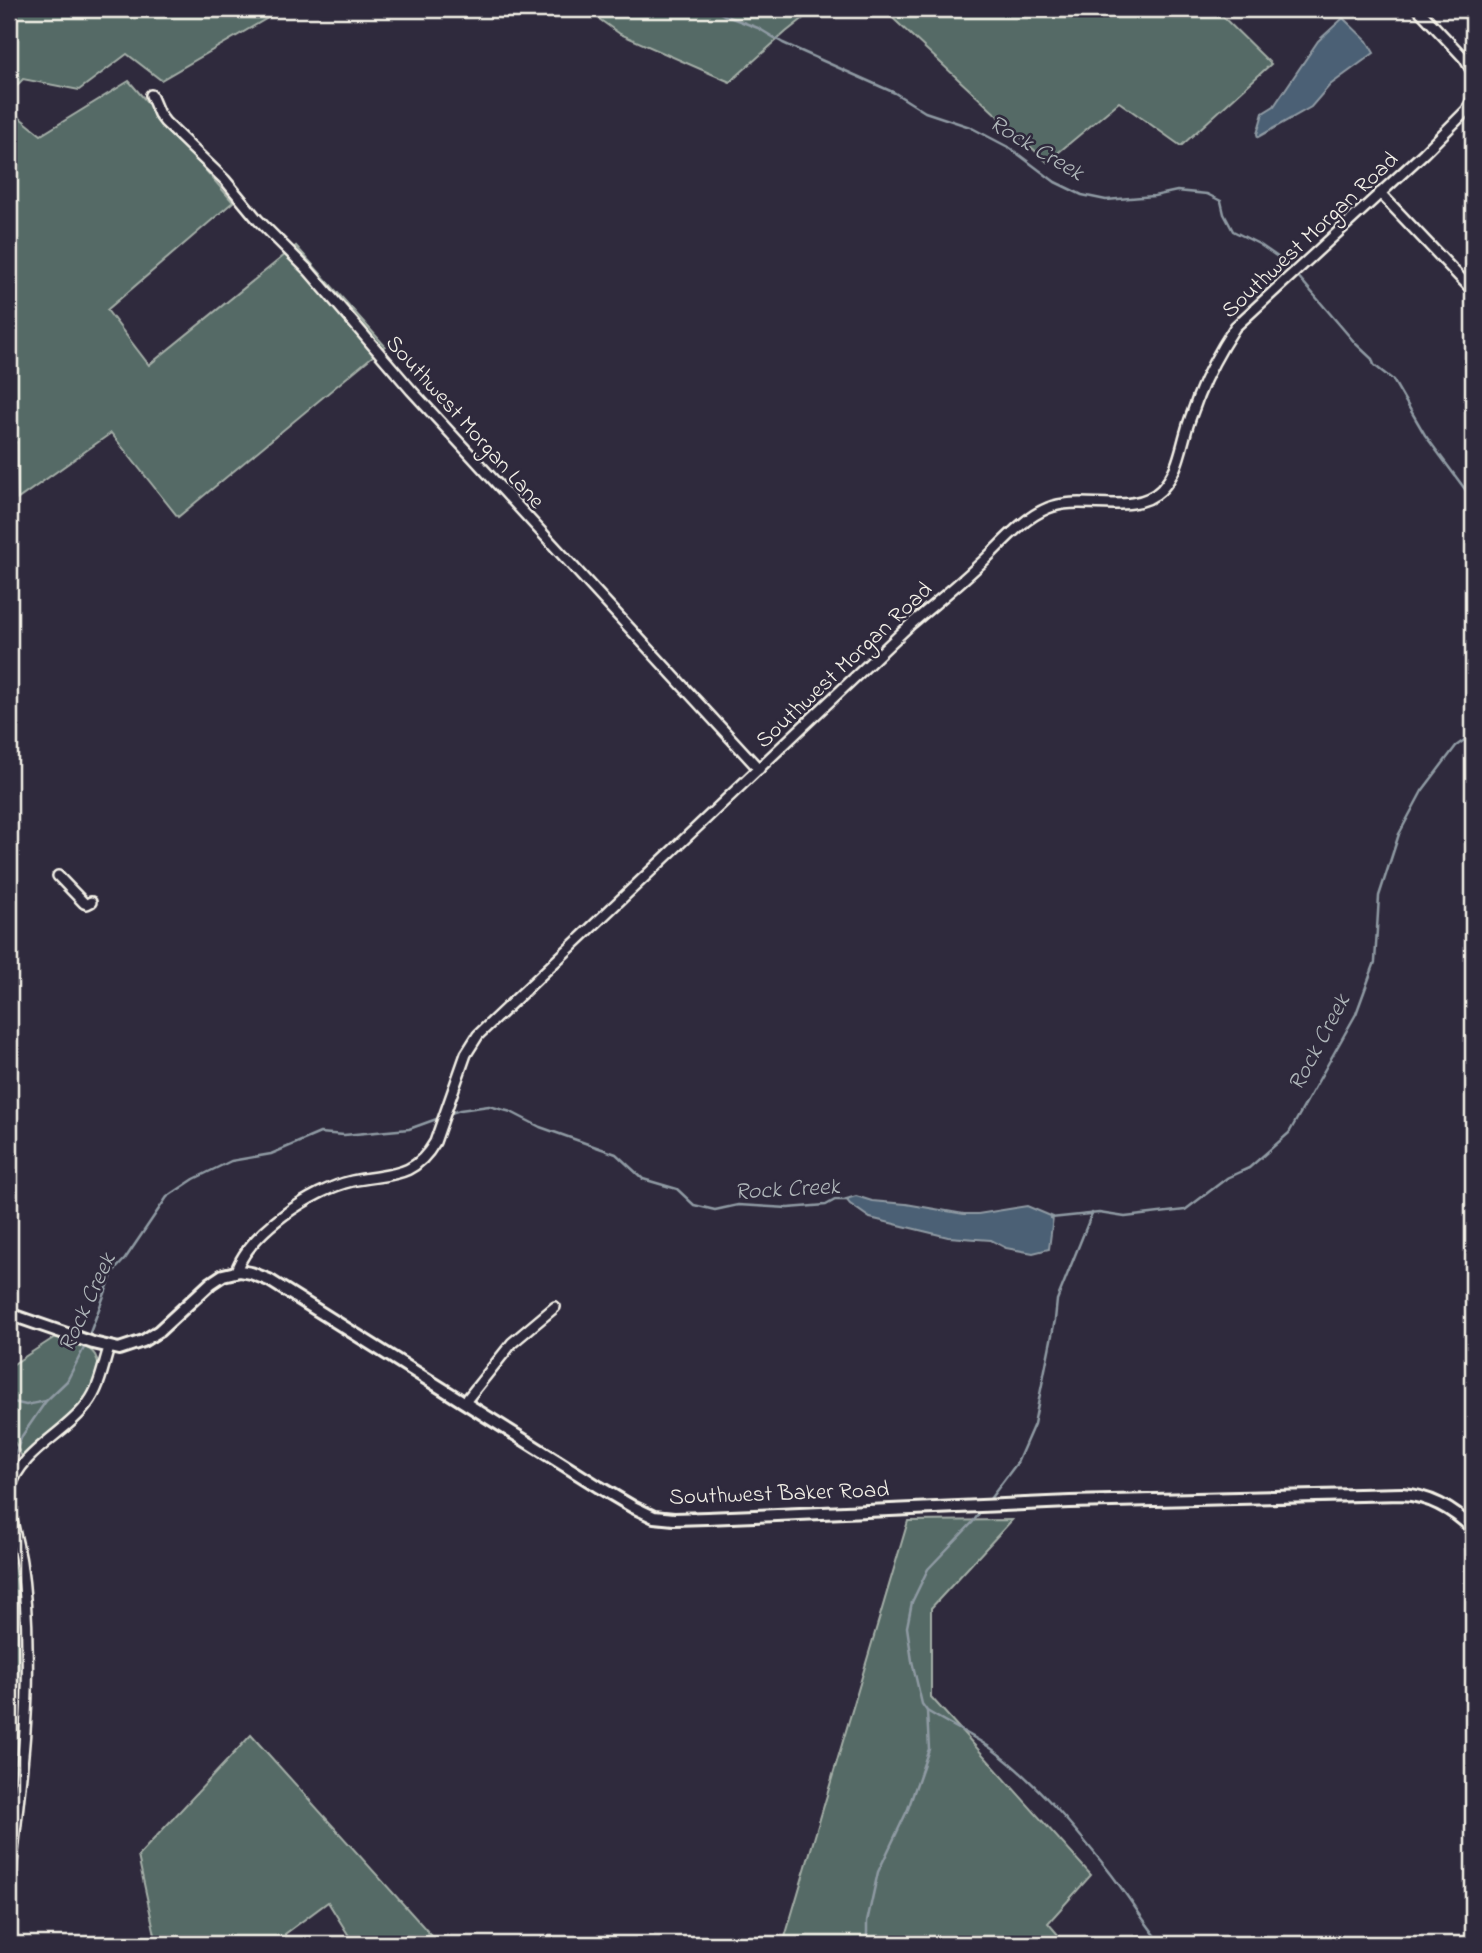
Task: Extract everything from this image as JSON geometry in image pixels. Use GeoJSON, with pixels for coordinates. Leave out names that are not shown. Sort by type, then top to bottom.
{"type":"FeatureCollection","features":[{"type":"Feature","properties":{"kind":"main road"},"geometry":{"type":"LineString","coordinates":[[9,1314],[108,1348],[123,1348],[151,1336],[211,1283],[236,1271]]}},
{"type":"Feature","properties":{"kind":"main road","name":"Southwest Baker Road"},"geometry":{"type":"LineString","coordinates":[[236,1271],[269,1280],[633,1507],[654,1517],[667,1519],[1070,1502],[1411,1494],[1431,1499],[1452,1511],[1473,1529]]}},
{"type":"Feature","properties":{"kind":"street"},"geometry":{"type":"LineString","coordinates":[[1418,9],[1464,58],[1473,73]]}},
{"type":"Feature","properties":{"kind":"street","name":"Southwest Morgan Lane"},"geometry":{"type":"LineString","coordinates":[[151,95],[165,122],[225,180],[258,220],[309,271],[411,390],[759,769]]}},
{"type":"Feature","properties":{"kind":"street","name":"Southwest Morgan Road"},"geometry":{"type":"LineString","coordinates":[[236,1271],[240,1258],[251,1245],[282,1216],[313,1194],[350,1181],[390,1176],[417,1165],[435,1142],[466,1054],[478,1035],[911,624],[1032,516],[1070,503],[1137,502],[1150,498],[1162,489],[1182,453],[1185,433],[1214,359],[1235,327],[1450,127],[1467,110],[1473,98]]}},
{"type":"Feature","properties":{"kind":"street"},"geometry":{"type":"LineString","coordinates":[[1380,194],[1473,291]]}},
{"type":"Feature","properties":{"kind":"street"},"geometry":{"type":"LineString","coordinates":[[58,876],[84,903],[91,902]]}},
{"type":"Feature","properties":{"kind":"street"},"geometry":{"type":"LineString","coordinates":[[465,1402],[512,1343],[555,1307]]}},
{"type":"Feature","properties":{"kind":"street"},"geometry":{"type":"LineString","coordinates":[[9,1897],[24,1739],[27,1672],[23,1578],[9,1494],[23,1464],[89,1402],[108,1348]]}},
{"type":"Feature","properties":{"kind":"green space"},"geometry":{"type":"Polygon","coordinates":[[[9,9],[283,9],[161,80],[127,54],[79,90],[23,79],[9,94],[9,9]]]}},
{"type":"Feature","properties":{"kind":"green space"},"geometry":{"type":"Polygon","coordinates":[[[585,9],[815,9],[730,82],[620,34],[585,9]]]}},
{"type":"Feature","properties":{"kind":"green space"},"geometry":{"type":"Polygon","coordinates":[[[883,9],[1215,9],[1271,64],[1181,146],[1119,102],[1047,162],[883,9]]]}},
{"type":"Feature","properties":{"kind":"green space"},"geometry":{"type":"Polygon","coordinates":[[[129,81],[233,202],[107,310],[149,365],[296,246],[385,346],[178,517],[111,433],[18,499],[17,442],[9,444],[9,109],[41,135],[129,81]]]}},
{"type":"Feature","properties":{"kind":"green space"},"geometry":{"type":"Polygon","coordinates":[[[55,1337],[92,1351],[98,1368],[95,1382],[74,1411],[23,1456],[9,1439],[9,1367],[55,1337]]]}},
{"type":"Feature","properties":{"kind":"green space"},"geometry":{"type":"Polygon","coordinates":[[[1012,1520],[931,1608],[931,1697],[1091,1875],[1048,1923],[1066,1944],[783,1944],[908,1521],[1012,1520]]]}},
{"type":"Feature","properties":{"kind":"green space"},"geometry":{"type":"Polygon","coordinates":[[[9,1542],[16,1578],[19,1667],[15,1761],[9,1811],[9,1542]]]}},
{"type":"Feature","properties":{"kind":"green space"},"geometry":{"type":"Polygon","coordinates":[[[251,1735],[439,1944],[354,1944],[328,1902],[285,1934],[287,1944],[157,1944],[138,1856],[251,1735]]]}},
{"type":"Feature","properties":{"kind":"water"},"geometry":{"type":"Polygon","coordinates":[[[1343,18],[1367,41],[1374,53],[1330,85],[1311,107],[1258,137],[1263,113],[1274,106],[1318,41],[1343,18]]]}},
{"type":"Feature","properties":{"kind":"water"},"geometry":{"type":"Polygon","coordinates":[[[856,1196],[872,1201],[964,1214],[1027,1206],[1053,1217],[1049,1249],[1033,1253],[1006,1248],[991,1240],[948,1237],[870,1218],[846,1199],[856,1196]]]}},
{"type":"Feature","properties":{"kind":"waterway","name":"Rock Creek"},"geometry":{"type":"LineString","coordinates":[[713,9],[895,93],[925,112],[970,127],[1010,148],[1055,182],[1082,195],[1106,200],[1177,191],[1207,194],[1221,201],[1233,231],[1259,244],[1292,270]]}},
{"type":"Feature","properties":{"kind":"waterway","name":"Rock Creek"},"geometry":{"type":"LineString","coordinates":[[1297,275],[1372,359],[1374,365],[1393,380],[1425,435],[1473,500]]}},
{"type":"Feature","properties":{"kind":"waterway","name":"Rock Creek"},"geometry":{"type":"LineString","coordinates":[[1051,1218],[1099,1213],[1125,1217],[1185,1210],[1227,1178],[1249,1168],[1289,1133],[1356,1014],[1375,962],[1379,896],[1399,834],[1422,791],[1456,746],[1473,734]]}},
{"type":"Feature","properties":{"kind":"waterway","name":"Rock Creek"},"geometry":{"type":"LineString","coordinates":[[448,1114],[489,1106],[511,1112],[540,1127],[616,1154],[643,1179],[677,1189],[694,1205],[715,1210],[738,1205],[788,1208],[848,1200]]}},
{"type":"Feature","properties":{"kind":"waterway","name":"Rock Creek"},"geometry":{"type":"LineString","coordinates":[[88,1338],[113,1272],[125,1259],[167,1197],[194,1179],[231,1161],[271,1154],[320,1133],[344,1135],[409,1129],[442,1117]]}},
{"type":"Feature","properties":{"kind":"waterway"},"geometry":{"type":"LineString","coordinates":[[987,1503],[1017,1463],[1034,1424],[1057,1300],[1092,1213]]}},
{"type":"Feature","properties":{"kind":"waterway","name":"Rock Creek"},"geometry":{"type":"LineString","coordinates":[[9,1469],[22,1436],[46,1401],[67,1381],[86,1344]]}},
{"type":"Feature","properties":{"kind":"waterway"},"geometry":{"type":"LineString","coordinates":[[9,1401],[26,1405],[46,1401]]}},
{"type":"Feature","properties":{"kind":"waterway"},"geometry":{"type":"LineString","coordinates":[[867,1944],[867,1922],[878,1872],[908,1809],[929,1749],[927,1711],[922,1704],[907,1627],[912,1602],[928,1569],[981,1511]]}},
{"type":"Feature","properties":{"kind":"waterway"},"geometry":{"type":"LineString","coordinates":[[927,1711],[992,1749],[1039,1790],[1115,1879],[1162,1944]]}}]}
